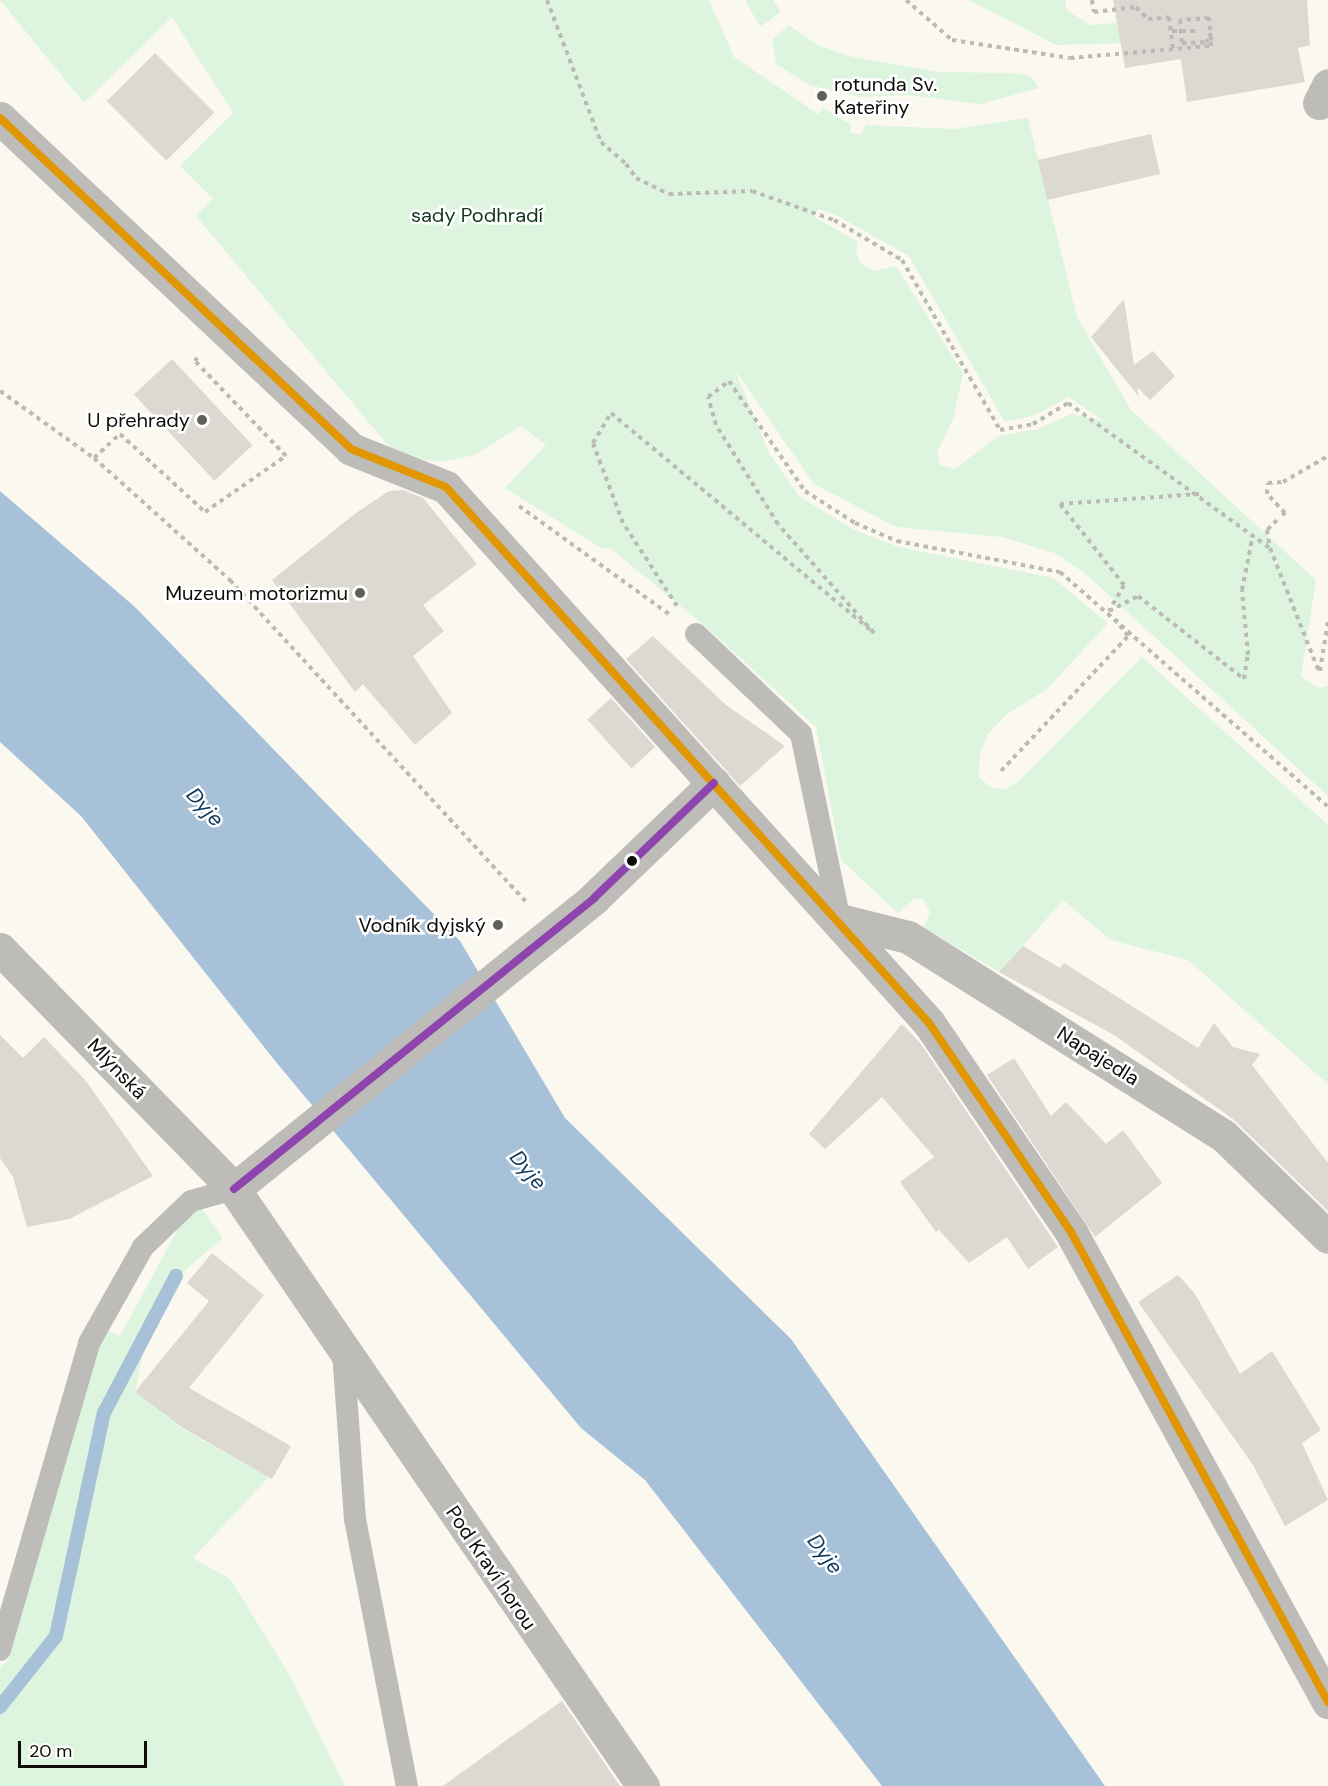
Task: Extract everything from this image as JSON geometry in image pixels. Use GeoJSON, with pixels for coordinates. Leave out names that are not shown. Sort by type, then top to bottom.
{"type":"FeatureCollection","features":[{"type":"Feature","properties":{"kind":"street"},"geometry":{"type":"LineString","coordinates":[[0,118],[351,449],[446,487],[840,920],[929,1023],[1071,1232],[1328,1702]]}},
{"type":"Feature","properties":{"kind":"street"},"geometry":{"type":"LineString","coordinates":[[234,1189],[279,1156],[594,898],[714,783]]}},
{"type":"Feature","properties":{"kind":"street","name":"Napajedla"},"geometry":{"type":"LineString","coordinates":[[840,920],[908,937],[1223,1135],[1328,1237]]}},
{"type":"Feature","properties":{"kind":"street","name":"Mlýnská"},"geometry":{"type":"LineString","coordinates":[[0,949],[234,1189],[343,1347]]}},
{"type":"Feature","properties":{"kind":"street","name":"Pod Kraví horou"},"geometry":{"type":"LineString","coordinates":[[343,1347],[643,1786]]}},
{"type":"Feature","properties":{"kind":"lane"},"geometry":{"type":"LineString","coordinates":[[696,634],[801,734],[840,920]]}},
{"type":"Feature","properties":{"kind":"lane"},"geometry":{"type":"LineString","coordinates":[[0,1650],[89,1343],[142,1247],[191,1201],[234,1189]]}},
{"type":"Feature","properties":{"kind":"lane"},"geometry":{"type":"LineString","coordinates":[[343,1347],[355,1519],[407,1786]]}},
{"type":"Feature","properties":{"kind":"path"},"geometry":{"type":"LineString","coordinates":[[547,0],[601,142],[626,164],[636,178],[669,194],[753,191],[834,220],[902,260],[1000,430],[1033,424],[1068,403],[1200,494],[1270,548]]}},
{"type":"Feature","properties":{"kind":"path"},"geometry":{"type":"LineString","coordinates":[[906,0],[952,40],[1070,58],[1211,46],[1211,38],[1209,18],[1180,21],[1182,43],[1205,42],[1209,40],[1214,36]]}},
{"type":"Feature","properties":{"kind":"path"},"geometry":{"type":"LineString","coordinates":[[1092,0],[1094,12],[1136,7],[1148,19],[1169,17],[1173,49]]}},
{"type":"Feature","properties":{"kind":"path"},"geometry":{"type":"LineString","coordinates":[[1172,32],[1196,31]]}},
{"type":"Feature","properties":{"kind":"path"},"geometry":{"type":"LineString","coordinates":[[94,458],[120,434],[205,512],[286,456],[195,361],[222,327]]}},
{"type":"Feature","properties":{"kind":"path"},"geometry":{"type":"LineString","coordinates":[[696,634],[623,523],[592,443],[611,414],[874,633],[778,524],[716,425],[708,397],[729,381],[805,491],[855,523],[897,541],[1060,572],[1109,611],[1328,807]]}},
{"type":"Feature","properties":{"kind":"path"},"geometry":{"type":"LineString","coordinates":[[0,391],[94,458],[230,580],[542,940]]}},
{"type":"Feature","properties":{"kind":"path"},"geometry":{"type":"LineString","coordinates":[[1282,515],[1285,513],[1267,494],[1268,483],[1283,482],[1328,456]]}},
{"type":"Feature","properties":{"kind":"path"},"geometry":{"type":"LineString","coordinates":[[1109,611],[1124,585],[1060,504],[1200,494]]}},
{"type":"Feature","properties":{"kind":"path"},"geometry":{"type":"LineString","coordinates":[[510,500],[696,634]]}},
{"type":"Feature","properties":{"kind":"path"},"geometry":{"type":"LineString","coordinates":[[1277,520],[1267,530],[1270,548],[1319,672],[1328,621]]}},
{"type":"Feature","properties":{"kind":"path"},"geometry":{"type":"LineString","coordinates":[[1109,611],[1138,596],[1245,678],[1248,655],[1242,590],[1253,534]]}},
{"type":"Feature","properties":{"kind":"path"},"geometry":{"type":"LineString","coordinates":[[1001,771],[1128,636],[1109,611]]}},
{"type":"Feature","properties":{"kind":"green space","name":"sady Podhradí"},"geometry":{"type":"Polygon","coordinates":[[[0,0],[709,0],[734,57],[818,114],[823,108],[852,125],[850,132],[861,135],[866,125],[954,129],[1028,118],[1077,317],[1131,410],[1316,580],[1301,677],[1320,688],[1328,686],[1328,796],[1087,575],[1057,554],[1002,537],[896,527],[814,484],[735,370],[769,453],[798,495],[852,529],[899,547],[1053,578],[1108,623],[1047,689],[1006,715],[988,734],[980,755],[979,777],[990,787],[1005,790],[1020,780],[1142,657],[1328,825],[1328,1084],[1188,960],[1111,940],[1063,900],[1000,972],[923,928],[930,912],[923,899],[914,899],[898,913],[841,860],[816,727],[706,627],[610,548],[601,548],[505,488],[546,445],[521,426],[475,455],[440,462],[396,455],[196,216],[213,199],[180,166],[233,113],[172,17],[84,103],[0,0]],[[818,209],[813,216],[858,242],[856,253],[861,264],[873,271],[896,266],[963,373],[953,419],[937,453],[940,465],[955,469],[998,436],[1038,429],[1071,414],[1104,421],[1069,397],[1033,416],[1005,422],[909,256],[836,215],[818,209]]]}},
{"type":"Feature","properties":{"kind":"green space"},"geometry":{"type":"Polygon","coordinates":[[[745,0],[773,0],[781,12],[760,27],[745,0]]]}},
{"type":"Feature","properties":{"kind":"green space"},"geometry":{"type":"Polygon","coordinates":[[[969,0],[1065,0],[1067,10],[1090,25],[1140,21],[1134,43],[1056,45],[969,0]]]}},
{"type":"Feature","properties":{"kind":"green space"},"geometry":{"type":"Polygon","coordinates":[[[789,25],[819,46],[853,57],[939,72],[1013,73],[1030,76],[1039,88],[980,104],[908,95],[861,97],[809,85],[776,64],[772,40],[789,25]]]}},
{"type":"Feature","properties":{"kind":"green space"},"geometry":{"type":"Polygon","coordinates":[[[190,1193],[223,1238],[185,1270],[152,1310],[135,1392],[186,1431],[269,1477],[193,1558],[230,1579],[289,1674],[345,1786],[0,1786],[0,1668],[8,1660],[97,1326],[120,1336],[180,1225],[190,1193]]]}},
{"type":"Feature","properties":{"kind":"water","name":"Dyje"},"geometry":{"type":"Polygon","coordinates":[[[0,491],[135,607],[460,941],[565,1118],[791,1339],[1105,1786],[882,1786],[645,1480],[581,1428],[276,1062],[81,816],[0,742],[0,491]]]}},
{"type":"Feature","properties":{"kind":"building"},"geometry":{"type":"Polygon","coordinates":[[[1113,0],[1307,0],[1310,45],[1298,48],[1305,82],[1187,102],[1181,59],[1125,68],[1113,0]]]}},
{"type":"Feature","properties":{"kind":"building"},"geometry":{"type":"Polygon","coordinates":[[[155,53],[214,112],[166,160],[107,101],[155,53]]]}},
{"type":"Feature","properties":{"kind":"building"},"geometry":{"type":"Polygon","coordinates":[[[1151,134],[1160,174],[1047,200],[1038,160],[1151,134]]]}},
{"type":"Feature","properties":{"kind":"building"},"geometry":{"type":"Polygon","coordinates":[[[1124,299],[1134,365],[1153,351],[1175,376],[1150,400],[1137,387],[1139,397],[1091,337],[1124,299]]]}},
{"type":"Feature","properties":{"kind":"building"},"geometry":{"type":"Polygon","coordinates":[[[172,359],[252,445],[214,481],[134,394],[172,359]]]}},
{"type":"Feature","properties":{"kind":"building","name":"Muzeum motorizmu"},"geometry":{"type":"Polygon","coordinates":[[[403,490],[423,498],[477,564],[423,605],[444,631],[413,656],[452,713],[415,745],[363,684],[355,692],[272,580],[356,513],[389,491],[403,490]]]}},
{"type":"Feature","properties":{"kind":"building"},"geometry":{"type":"Polygon","coordinates":[[[653,636],[726,705],[785,746],[740,786],[626,659],[653,636]]]}},
{"type":"Feature","properties":{"kind":"building"},"geometry":{"type":"Polygon","coordinates":[[[611,698],[655,747],[631,768],[587,719],[611,698]]]}},
{"type":"Feature","properties":{"kind":"building"},"geometry":{"type":"Polygon","coordinates":[[[1023,946],[1060,968],[1064,963],[1198,1048],[1214,1023],[1233,1047],[1260,1054],[1252,1065],[1328,1163],[1328,1211],[1233,1119],[1114,1035],[999,972],[1023,946]]]}},
{"type":"Feature","properties":{"kind":"building"},"geometry":{"type":"Polygon","coordinates":[[[902,1024],[921,1044],[1058,1247],[1028,1269],[1007,1237],[969,1263],[939,1230],[936,1232],[900,1182],[934,1157],[882,1097],[825,1149],[809,1134],[902,1024]]]}},
{"type":"Feature","properties":{"kind":"building"},"geometry":{"type":"Polygon","coordinates":[[[0,1035],[23,1058],[44,1037],[86,1081],[153,1176],[69,1219],[27,1227],[13,1177],[0,1158],[0,1035]]]}},
{"type":"Feature","properties":{"kind":"building"},"geometry":{"type":"Polygon","coordinates":[[[1014,1058],[1051,1116],[1066,1102],[1106,1144],[1123,1130],[1162,1183],[1095,1237],[987,1075],[1014,1058]]]}},
{"type":"Feature","properties":{"kind":"building"},"geometry":{"type":"Polygon","coordinates":[[[212,1253],[264,1295],[189,1388],[291,1446],[272,1479],[183,1428],[135,1392],[209,1301],[187,1283],[212,1253]]]}},
{"type":"Feature","properties":{"kind":"building"},"geometry":{"type":"Polygon","coordinates":[[[1178,1275],[1195,1294],[1240,1374],[1272,1351],[1321,1430],[1302,1443],[1328,1500],[1285,1526],[1253,1465],[1138,1302],[1178,1275]]]}},
{"type":"Feature","properties":{"kind":"building"},"geometry":{"type":"Polygon","coordinates":[[[562,1701],[620,1786],[443,1786],[508,1739],[562,1701]]]}},
{"type":"Feature","properties":{"kind":"waterway"},"geometry":{"type":"LineString","coordinates":[[0,1707],[56,1636],[104,1413],[176,1276]]}},
{"type":"Feature","properties":{"kind":"transit line"},"geometry":{"type":"LineString","coordinates":[[0,118],[351,449],[446,487],[929,1023],[1071,1232],[1328,1702]]}},
{"type":"Feature","properties":{"kind":"transit line"},"geometry":{"type":"LineString","coordinates":[[234,1189],[594,898],[714,783]]}},
{"type":"Feature","properties":{"kind":"place","name":"rotunda Sv. Kateřiny"},"geometry":{"type":"Point","coordinates":[822,96]}},
{"type":"Feature","properties":{"kind":"place","name":"U přehrady"},"geometry":{"type":"Point","coordinates":[202,420]}},
{"type":"Feature","properties":{"kind":"place","name":"Muzeum motorizmu"},"geometry":{"type":"Point","coordinates":[360,593]}},
{"type":"Feature","properties":{"kind":"place","name":"Vodník dyjský"},"geometry":{"type":"Point","coordinates":[498,925]}}]}
